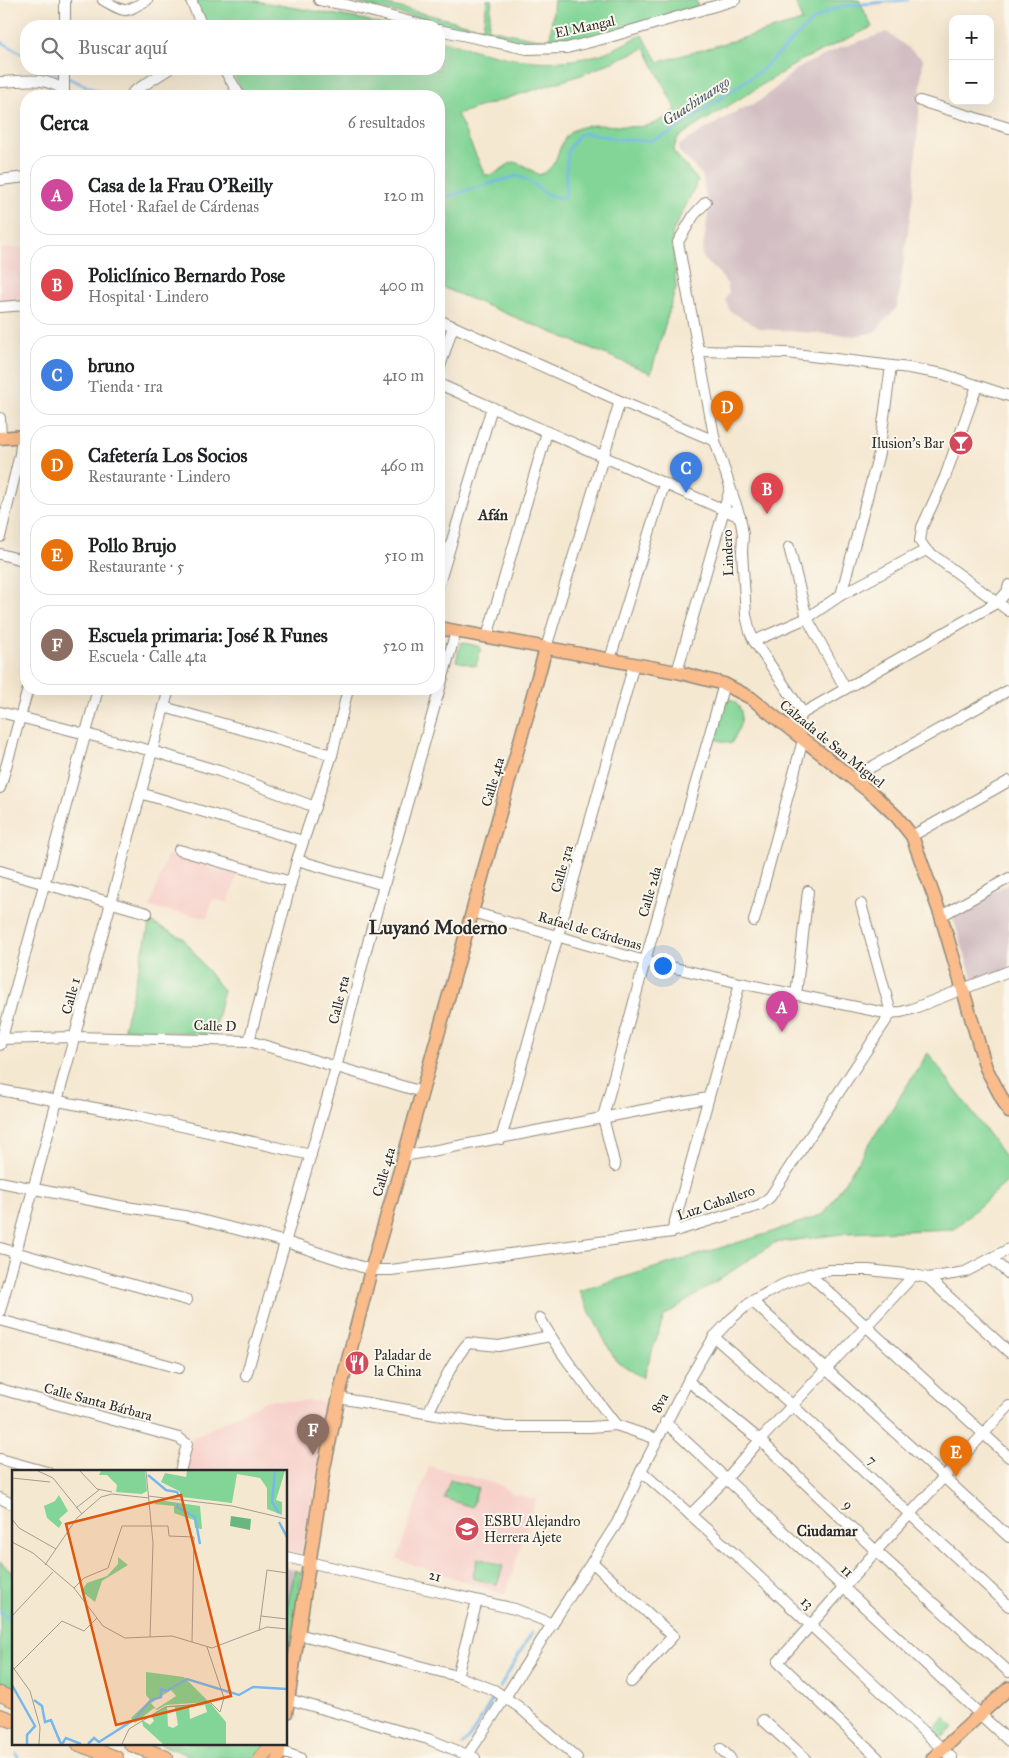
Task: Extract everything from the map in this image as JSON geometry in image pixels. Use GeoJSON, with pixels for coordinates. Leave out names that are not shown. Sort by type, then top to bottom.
{"type":"FeatureCollection","features":[{"type":"Feature","properties":{"kind":"highway"},"geometry":{"type":"LineString","coordinates":[[0,1694],[12,1699]]}},
{"type":"Feature","properties":{"kind":"highway"},"geometry":{"type":"LineString","coordinates":[[0,1716],[12,1720]]}},
{"type":"Feature","properties":{"kind":"highway"},"geometry":{"type":"LineString","coordinates":[[84,1746],[116,1758]]}},
{"type":"Feature","properties":{"kind":"highway"},"geometry":{"type":"LineString","coordinates":[[135,1746],[166,1758]]}},
{"type":"Feature","properties":{"kind":"highway"},"geometry":{"type":"LineString","coordinates":[[261,1758],[280,1750]]}},
{"type":"Feature","properties":{"kind":"main road"},"geometry":{"type":"LineString","coordinates":[[1,438],[20,436]]}},
{"type":"Feature","properties":{"kind":"main road","name":"Calzada de San Miguel"},"geometry":{"type":"LineString","coordinates":[[445,629],[677,672],[724,684],[751,698],[877,798],[897,817],[912,836],[941,916],[986,1068],[1009,1112]]}},
{"type":"Feature","properties":{"kind":"main road","name":"Calle 4ta"},"geometry":{"type":"LineString","coordinates":[[288,1699],[324,1468],[370,1270],[404,1156],[546,648]]}},
{"type":"Feature","properties":{"kind":"main road"},"geometry":{"type":"LineString","coordinates":[[943,1755],[980,1715],[1009,1688]]}},
{"type":"Feature","properties":{"kind":"street"},"geometry":{"type":"LineString","coordinates":[[65,0],[65,20]]}},
{"type":"Feature","properties":{"kind":"street"},"geometry":{"type":"LineString","coordinates":[[103,0],[123,11],[128,11],[148,0]]}},
{"type":"Feature","properties":{"kind":"street"},"geometry":{"type":"LineString","coordinates":[[191,0],[199,20]]}},
{"type":"Feature","properties":{"kind":"street"},"geometry":{"type":"LineString","coordinates":[[318,0],[347,5],[403,20]]}},
{"type":"Feature","properties":{"kind":"street","name":"El Mangal"},"geometry":{"type":"LineString","coordinates":[[445,31],[526,49],[567,48],[734,0]]}},
{"type":"Feature","properties":{"kind":"street"},"geometry":{"type":"LineString","coordinates":[[64,75],[64,90]]}},
{"type":"Feature","properties":{"kind":"street"},"geometry":{"type":"LineString","coordinates":[[136,90],[160,75]]}},
{"type":"Feature","properties":{"kind":"street"},"geometry":{"type":"LineString","coordinates":[[228,75],[236,90]]}},
{"type":"Feature","properties":{"kind":"street"},"geometry":{"type":"LineString","coordinates":[[0,82],[40,80],[55,84],[64,90]]}},
{"type":"Feature","properties":{"kind":"street"},"geometry":{"type":"LineString","coordinates":[[920,101],[1009,128]]}},
{"type":"Feature","properties":{"kind":"street"},"geometry":{"type":"LineString","coordinates":[[0,180],[20,178]]}},
{"type":"Feature","properties":{"kind":"street","name":"Lindero"},"geometry":{"type":"LineString","coordinates":[[706,202],[694,215],[678,242],[715,441],[740,518],[743,534],[746,615],[754,641],[803,713]]}},
{"type":"Feature","properties":{"kind":"street"},"geometry":{"type":"LineString","coordinates":[[0,307],[20,305]]}},
{"type":"Feature","properties":{"kind":"street"},"geometry":{"type":"LineString","coordinates":[[445,323],[620,401],[715,441]]}},
{"type":"Feature","properties":{"kind":"street"},"geometry":{"type":"LineString","coordinates":[[445,351],[453,326]]}},
{"type":"Feature","properties":{"kind":"street"},"geometry":{"type":"LineString","coordinates":[[698,351],[786,353],[891,366],[943,374],[1009,396]]}},
{"type":"Feature","properties":{"kind":"street"},"geometry":{"type":"LineString","coordinates":[[842,595],[879,453],[891,366]]}},
{"type":"Feature","properties":{"kind":"street"},"geometry":{"type":"LineString","coordinates":[[977,386],[945,477],[922,527],[920,541],[926,550],[1009,611]]}},
{"type":"Feature","properties":{"kind":"street"},"geometry":{"type":"LineString","coordinates":[[445,387],[740,518]]}},
{"type":"Feature","properties":{"kind":"street"},"geometry":{"type":"LineString","coordinates":[[546,648],[620,401]]}},
{"type":"Feature","properties":{"kind":"street"},"geometry":{"type":"LineString","coordinates":[[445,564],[492,407]]}},
{"type":"Feature","properties":{"kind":"street"},"geometry":{"type":"LineString","coordinates":[[0,418],[1,438]]}},
{"type":"Feature","properties":{"kind":"street"},"geometry":{"type":"LineString","coordinates":[[487,637],[547,432]]}},
{"type":"Feature","properties":{"kind":"street"},"geometry":{"type":"LineString","coordinates":[[0,537],[20,454]]}},
{"type":"Feature","properties":{"kind":"street"},"geometry":{"type":"LineString","coordinates":[[610,659],[664,485]]}},
{"type":"Feature","properties":{"kind":"street"},"geometry":{"type":"LineString","coordinates":[[677,672],[730,489]]}},
{"type":"Feature","properties":{"kind":"street"},"geometry":{"type":"LineString","coordinates":[[789,547],[806,618],[845,688]]}},
{"type":"Feature","properties":{"kind":"street"},"geometry":{"type":"LineString","coordinates":[[754,641],[806,618],[842,595],[926,550]]}},
{"type":"Feature","properties":{"kind":"street"},"geometry":{"type":"LineString","coordinates":[[0,554],[20,559]]}},
{"type":"Feature","properties":{"kind":"street"},"geometry":{"type":"LineString","coordinates":[[790,730],[803,713],[998,602],[1007,592],[1009,585]]}},
{"type":"Feature","properties":{"kind":"street","name":"Calle 5ta"},"geometry":{"type":"LineString","coordinates":[[445,670],[456,631]]}},
{"type":"Feature","properties":{"kind":"street","name":"Calle 3ra"},"geometry":{"type":"LineString","coordinates":[[501,1139],[634,664]]}},
{"type":"Feature","properties":{"kind":"street","name":"Calle 2da"},"geometry":{"type":"LineString","coordinates":[[615,1166],[603,1116],[724,684]]}},
{"type":"Feature","properties":{"kind":"street"},"geometry":{"type":"LineString","coordinates":[[852,778],[1009,690]]}},
{"type":"Feature","properties":{"kind":"street"},"geometry":{"type":"LineString","coordinates":[[0,788],[26,695]]}},
{"type":"Feature","properties":{"kind":"street"},"geometry":{"type":"LineString","coordinates":[[1,1041],[96,695]]}},
{"type":"Feature","properties":{"kind":"street","name":"Calle 1"},"geometry":{"type":"LineString","coordinates":[[0,1311],[167,695]]}},
{"type":"Feature","properties":{"kind":"street"},"geometry":{"type":"LineString","coordinates":[[249,1041],[297,860],[332,755],[347,695]]}},
{"type":"Feature","properties":{"kind":"street","name":"Calle 5ta"},"geometry":{"type":"LineString","coordinates":[[246,1376],[336,1068],[384,885],[438,695]]}},
{"type":"Feature","properties":{"kind":"street"},"geometry":{"type":"LineString","coordinates":[[164,707],[332,755]]}},
{"type":"Feature","properties":{"kind":"street"},"geometry":{"type":"LineString","coordinates":[[0,712],[152,751],[219,771],[315,807]]}},
{"type":"Feature","properties":{"kind":"street"},"geometry":{"type":"LineString","coordinates":[[754,921],[803,740]]}},
{"type":"Feature","properties":{"kind":"street"},"geometry":{"type":"LineString","coordinates":[[912,836],[1009,781]]}},
{"type":"Feature","properties":{"kind":"street"},"geometry":{"type":"LineString","coordinates":[[140,793],[303,841]]}},
{"type":"Feature","properties":{"kind":"street"},"geometry":{"type":"LineString","coordinates":[[179,850],[291,882]]}},
{"type":"Feature","properties":{"kind":"street"},"geometry":{"type":"LineString","coordinates":[[297,860],[384,885]]}},
{"type":"Feature","properties":{"kind":"street"},"geometry":{"type":"LineString","coordinates":[[0,871],[147,913]]}},
{"type":"Feature","properties":{"kind":"street"},"geometry":{"type":"LineString","coordinates":[[941,916],[1009,878]]}},
{"type":"Feature","properties":{"kind":"street"},"geometry":{"type":"LineString","coordinates":[[796,995],[808,891]]}},
{"type":"Feature","properties":{"kind":"street"},"geometry":{"type":"LineString","coordinates":[[861,904],[891,1013]]}},
{"type":"Feature","properties":{"kind":"street","name":"Rafael de Cárdenas"},"geometry":{"type":"LineString","coordinates":[[472,912],[645,961],[796,995],[891,1013],[901,1012],[963,990],[1009,971]]}},
{"type":"Feature","properties":{"kind":"street"},"geometry":{"type":"LineString","coordinates":[[672,1232],[740,983]]}},
{"type":"Feature","properties":{"kind":"street","name":"Luz Caballero"},"geometry":{"type":"LineString","coordinates":[[0,1182],[120,1206],[185,1216],[286,1242],[370,1270],[390,1270],[672,1232],[760,1205],[770,1197],[891,1013]]}},
{"type":"Feature","properties":{"kind":"street","name":"Calle D"},"geometry":{"type":"LineString","coordinates":[[1,1041],[74,1037],[249,1041],[422,1092]]}},
{"type":"Feature","properties":{"kind":"street"},"geometry":{"type":"LineString","coordinates":[[0,1090],[146,1118],[310,1155]]}},
{"type":"Feature","properties":{"kind":"street"},"geometry":{"type":"LineString","coordinates":[[404,1156],[501,1139],[603,1116],[708,1098]]}},
{"type":"Feature","properties":{"kind":"street"},"geometry":{"type":"LineString","coordinates":[[0,1248],[187,1300]]}},
{"type":"Feature","properties":{"kind":"street","name":"8va"},"geometry":{"type":"LineString","coordinates":[[470,1757],[617,1522],[665,1422],[714,1337],[752,1301],[808,1274],[831,1270],[860,1270],[928,1278],[965,1272],[1009,1249]]}},
{"type":"Feature","properties":{"kind":"street"},"geometry":{"type":"LineString","coordinates":[[992,1259],[1009,1274]]}},
{"type":"Feature","properties":{"kind":"street"},"geometry":{"type":"LineString","coordinates":[[808,1274],[1009,1457]]}},
{"type":"Feature","properties":{"kind":"street"},"geometry":{"type":"LineString","coordinates":[[690,1514],[727,1478],[792,1405],[914,1275]]}},
{"type":"Feature","properties":{"kind":"street"},"geometry":{"type":"LineString","coordinates":[[928,1278],[1009,1352]]}},
{"type":"Feature","properties":{"kind":"street"},"geometry":{"type":"LineString","coordinates":[[752,1301],[1009,1537]]}},
{"type":"Feature","properties":{"kind":"street"},"geometry":{"type":"LineString","coordinates":[[540,1318],[550,1336],[616,1425]]}},
{"type":"Feature","properties":{"kind":"street"},"geometry":{"type":"LineString","coordinates":[[0,1320],[179,1368]]}},
{"type":"Feature","properties":{"kind":"street"},"geometry":{"type":"LineString","coordinates":[[428,1412],[463,1348],[468,1343],[499,1346],[550,1336]]}},
{"type":"Feature","properties":{"kind":"street","name":"7"},"geometry":{"type":"LineString","coordinates":[[714,1337],[792,1405],[1009,1606]]}},
{"type":"Feature","properties":{"kind":"street","name":"9"},"geometry":{"type":"LineString","coordinates":[[688,1380],[760,1440],[876,1551],[1009,1672]]}},
{"type":"Feature","properties":{"kind":"street","name":"Calle Santa Bárbara"},"geometry":{"type":"LineString","coordinates":[[0,1389],[179,1438],[187,1444],[180,1470]]}},
{"type":"Feature","properties":{"kind":"street"},"geometry":{"type":"LineString","coordinates":[[339,1398],[428,1412],[505,1427],[590,1427],[616,1425],[657,1439]]}},
{"type":"Feature","properties":{"kind":"street"},"geometry":{"type":"LineString","coordinates":[[878,1758],[778,1662],[809,1625],[1009,1406]]}},
{"type":"Feature","properties":{"kind":"street","name":"11"},"geometry":{"type":"LineString","coordinates":[[665,1422],[1009,1741]]}},
{"type":"Feature","properties":{"kind":"street"},"geometry":{"type":"LineString","coordinates":[[0,1459],[41,1470]]}},
{"type":"Feature","properties":{"kind":"street","name":"13"},"geometry":{"type":"LineString","coordinates":[[640,1471],[690,1514],[809,1625],[943,1755]]}},
{"type":"Feature","properties":{"kind":"street"},"geometry":{"type":"LineString","coordinates":[[0,1498],[12,1503]]}},
{"type":"Feature","properties":{"kind":"street","name":"21"},"geometry":{"type":"LineString","coordinates":[[288,1557],[515,1609],[552,1624]]}},
{"type":"Feature","properties":{"kind":"street"},"geometry":{"type":"LineString","coordinates":[[592,1562],[673,1636],[631,1682]]}},
{"type":"Feature","properties":{"kind":"street"},"geometry":{"type":"LineString","coordinates":[[457,1676],[476,1600]]}},
{"type":"Feature","properties":{"kind":"street"},"geometry":{"type":"LineString","coordinates":[[298,1634],[457,1676],[494,1690],[519,1706],[577,1758]]}},
{"type":"Feature","properties":{"kind":"street"},"geometry":{"type":"LineString","coordinates":[[288,1699],[428,1739],[470,1757]]}},
{"type":"Feature","properties":{"kind":"street"},"geometry":{"type":"LineString","coordinates":[[763,1720],[805,1758]]}},
{"type":"Feature","properties":{"kind":"street"},"geometry":{"type":"LineString","coordinates":[[721,1749],[730,1758]]}},
{"type":"Feature","properties":{"kind":"street"},"geometry":{"type":"LineString","coordinates":[[280,1750],[300,1758]]}},
{"type":"Feature","properties":{"kind":"shaded area"},"geometry":{"type":"Polygon","coordinates":[[[887,32],[923,59],[913,195],[897,307],[875,332],[855,336],[761,329],[730,311],[725,300],[729,292],[727,284],[718,272],[705,261],[702,254],[708,215],[703,176],[679,151],[679,146],[739,110],[758,102],[794,71],[806,64],[840,48],[887,32]]]}},
{"type":"Feature","properties":{"kind":"shaded area"},"geometry":{"type":"Polygon","coordinates":[[[20,247],[20,303],[0,305],[0,249],[20,247]]]}},
{"type":"Feature","properties":{"kind":"shaded area"},"geometry":{"type":"Polygon","coordinates":[[[167,855],[237,875],[228,903],[213,899],[207,918],[150,907],[167,855]]]}},
{"type":"Feature","properties":{"kind":"shaded area"},"geometry":{"type":"Polygon","coordinates":[[[1009,883],[1009,972],[975,986],[952,915],[1009,883]]]}},
{"type":"Feature","properties":{"kind":"shaded area"},"geometry":{"type":"Polygon","coordinates":[[[267,1400],[332,1402],[301,1554],[288,1551],[288,1470],[185,1470],[192,1438],[267,1400]]]}},
{"type":"Feature","properties":{"kind":"shaded area","name":"ESBU Alejandro Herrera Ajete"},"geometry":{"type":"Polygon","coordinates":[[[429,1466],[500,1485],[513,1494],[536,1499],[505,1595],[397,1559],[429,1466]]]}},
{"type":"Feature","properties":{"kind":"shaded area"},"geometry":{"type":"Polygon","coordinates":[[[288,1568],[295,1570],[288,1604],[288,1568]]]}},
{"type":"Feature","properties":{"kind":"green space"},"geometry":{"type":"Polygon","coordinates":[[[194,0],[250,0],[366,20],[203,20],[194,0]]]}},
{"type":"Feature","properties":{"kind":"green space"},"geometry":{"type":"Polygon","coordinates":[[[346,0],[385,0],[384,4],[483,28],[487,0],[492,0],[488,29],[550,40],[554,0],[696,0],[698,6],[604,39],[549,46],[490,36],[445,25],[445,20],[426,20],[346,0]]]}},
{"type":"Feature","properties":{"kind":"green space"},"geometry":{"type":"Polygon","coordinates":[[[795,0],[859,0],[872,27],[802,60],[678,137],[673,151],[698,181],[672,233],[676,287],[651,373],[445,288],[445,90],[242,90],[234,75],[445,75],[445,42],[515,59],[552,62],[593,56],[642,35],[659,62],[802,21],[795,0]],[[645,48],[581,75],[457,114],[485,175],[494,174],[514,162],[539,175],[547,171],[552,165],[564,139],[569,133],[584,126],[635,127],[659,121],[676,110],[645,48]]]}},
{"type":"Feature","properties":{"kind":"green space"},"geometry":{"type":"Polygon","coordinates":[[[461,642],[481,647],[476,666],[456,661],[461,642]]]}},
{"type":"Feature","properties":{"kind":"green space"},"geometry":{"type":"Polygon","coordinates":[[[725,697],[733,701],[741,711],[738,730],[731,744],[715,739],[725,697]]]}},
{"type":"Feature","properties":{"kind":"green space"},"geometry":{"type":"Polygon","coordinates":[[[150,922],[183,938],[223,991],[214,1035],[124,1028],[150,922]]]}},
{"type":"Feature","properties":{"kind":"green space"},"geometry":{"type":"Polygon","coordinates":[[[928,1053],[1009,1162],[1009,1180],[954,1229],[848,1233],[774,1243],[664,1316],[643,1378],[615,1360],[579,1291],[766,1234],[824,1214],[928,1053]]]}},
{"type":"Feature","properties":{"kind":"green space"},"geometry":{"type":"Polygon","coordinates":[[[450,1480],[478,1488],[472,1507],[444,1498],[450,1480]]]}},
{"type":"Feature","properties":{"kind":"green space"},"geometry":{"type":"Polygon","coordinates":[[[478,1558],[503,1566],[497,1585],[472,1578],[478,1558]]]}},
{"type":"Feature","properties":{"kind":"green space"},"geometry":{"type":"Polygon","coordinates":[[[0,1562],[12,1571],[12,1686],[0,1681],[0,1562]]]}},
{"type":"Feature","properties":{"kind":"green space"},"geometry":{"type":"Polygon","coordinates":[[[295,1570],[302,1573],[288,1665],[288,1604],[295,1570]]]}},
{"type":"Feature","properties":{"kind":"green space"},"geometry":{"type":"Polygon","coordinates":[[[945,1717],[954,1728],[941,1738],[933,1730],[945,1717]]]}},
{"type":"Feature","properties":{"kind":"green space"},"geometry":{"type":"Polygon","coordinates":[[[165,1746],[265,1746],[255,1758],[195,1758],[165,1746]]]}},
{"type":"Feature","properties":{"kind":"waterway","name":"Guachinango"},"geometry":{"type":"LineString","coordinates":[[445,197],[516,176],[523,178],[548,195],[563,198],[566,192],[568,150],[579,135],[585,133],[618,139],[650,141],[670,133],[762,70],[810,23],[823,14],[842,6],[908,0]]}},
{"type":"Feature","properties":{"kind":"waterway","name":"Guachinango"},"geometry":{"type":"LineString","coordinates":[[0,41],[20,53]]}},
{"type":"Feature","properties":{"kind":"waterway","name":"Guachinango"},"geometry":{"type":"LineString","coordinates":[[68,78],[95,90]]}},
{"type":"Feature","properties":{"kind":"waterway"},"geometry":{"type":"LineString","coordinates":[[0,1611],[12,1619]]}},
{"type":"Feature","properties":{"kind":"waterway"},"geometry":{"type":"LineString","coordinates":[[500,1687],[532,1632]]}},
{"type":"Feature","properties":{"kind":"waterway"},"geometry":{"type":"LineString","coordinates":[[462,1745],[472,1734],[493,1698]]}},
{"type":"Feature","properties":{"kind":"waterway"},"geometry":{"type":"LineString","coordinates":[[17,1754],[18,1758]]}},
{"type":"Feature","properties":{"kind":"waterway"},"geometry":{"type":"LineString","coordinates":[[450,1758],[453,1755]]}},
{"type":"Feature","properties":{"kind":"place","name":"Cafetería Los Socios"},"geometry":{"type":"Point","coordinates":[727,432]}},
{"type":"Feature","properties":{"kind":"place","name":"Ilusion's Bar"},"geometry":{"type":"Point","coordinates":[961,443]}},
{"type":"Feature","properties":{"kind":"place","name":"bruno"},"geometry":{"type":"Point","coordinates":[686,493]}},
{"type":"Feature","properties":{"kind":"place","name":"Policlínico Bernardo Pose"},"geometry":{"type":"Point","coordinates":[767,514]}},
{"type":"Feature","properties":{"kind":"place","name":"Casa de la Frau O'Reilly"},"geometry":{"type":"Point","coordinates":[782,1032]}},
{"type":"Feature","properties":{"kind":"place","name":"Paladar de la China"},"geometry":{"type":"Point","coordinates":[357,1363]}},
{"type":"Feature","properties":{"kind":"place","name":"Escuela primaria: José R Funes"},"geometry":{"type":"Point","coordinates":[313,1455]}},
{"type":"Feature","properties":{"kind":"place","name":"Pollo Brujo"},"geometry":{"type":"Point","coordinates":[956,1477]}},
{"type":"Feature","properties":{"kind":"place","name":"ESBU Alejandro Herrera Ajete"},"geometry":{"type":"Point","coordinates":[467,1529]}},
{"type":"Feature","properties":{"kind":"district","name":"Afán"},"geometry":{"type":"Point","coordinates":[493,515]}},
{"type":"Feature","properties":{"kind":"district","name":"Luyanó Moderno"},"geometry":{"type":"Point","coordinates":[438,927]}},
{"type":"Feature","properties":{"kind":"district","name":"Ciudamar"},"geometry":{"type":"Point","coordinates":[827,1531]}}]}
